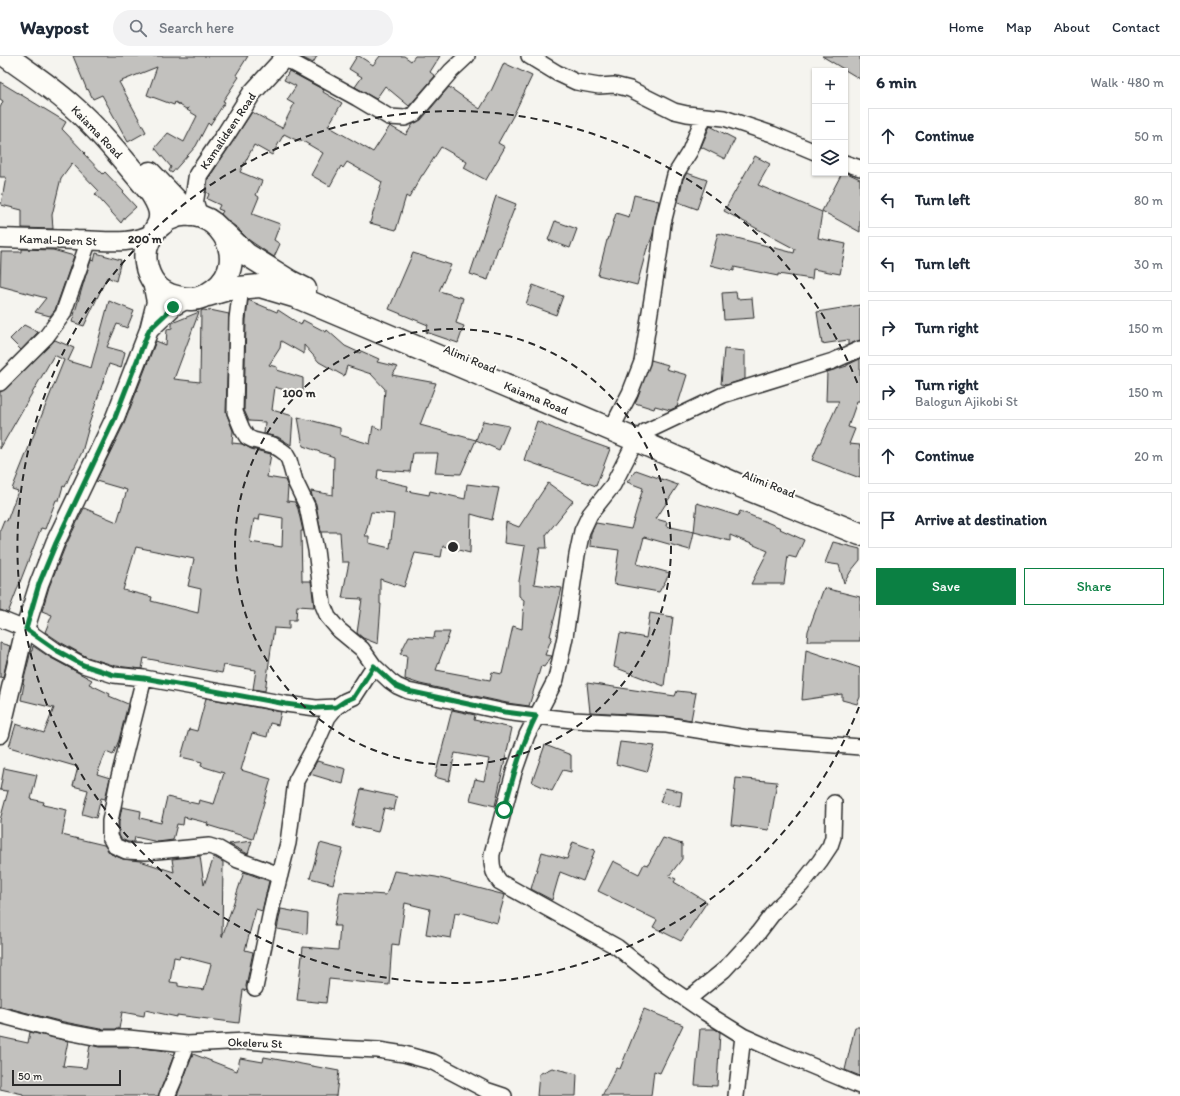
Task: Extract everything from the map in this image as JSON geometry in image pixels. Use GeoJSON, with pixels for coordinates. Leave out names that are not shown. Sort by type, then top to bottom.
{"type":"FeatureCollection","features":[{"type":"Feature","properties":{"kind":"highway","name":"Kaiama Road"},"geometry":{"type":"LineString","coordinates":[[6,56],[69,103],[110,144],[157,202],[161,215],[155,230]]}},
{"type":"Feature","properties":{"kind":"highway","name":"Kaiama Road"},"geometry":{"type":"LineString","coordinates":[[27,56],[80,97],[98,114],[158,181],[194,215]]}},
{"type":"Feature","properties":{"kind":"highway"},"geometry":{"type":"LineString","coordinates":[[183,215],[194,215],[211,222],[224,233],[230,246],[231,262],[227,276],[220,286],[197,297],[178,299],[166,294],[155,284],[148,270],[145,257],[148,242],[155,230],[169,219],[183,215]]}},
{"type":"Feature","properties":{"kind":"highway","name":"Alimi Road"},"geometry":{"type":"LineString","coordinates":[[224,233],[246,254],[291,282],[318,295],[616,420],[640,436],[713,461],[860,520]]}},
{"type":"Feature","properties":{"kind":"highway","name":"Kaiama Road"},"geometry":{"type":"LineString","coordinates":[[197,297],[228,289],[260,286],[297,297],[640,436],[738,485],[860,534]]}},
{"type":"Feature","properties":{"kind":"street"},"geometry":{"type":"LineString","coordinates":[[285,57],[389,117],[405,118],[414,114],[467,56]]}},
{"type":"Feature","properties":{"kind":"street"},"geometry":{"type":"LineString","coordinates":[[529,56],[576,82],[598,86],[614,85],[630,89],[674,111],[686,114],[724,118],[772,134],[812,151]]}},
{"type":"Feature","properties":{"kind":"street","name":"Kamalideen Road"},"geometry":{"type":"LineString","coordinates":[[194,215],[194,202],[198,175],[252,93],[285,57]]}},
{"type":"Feature","properties":{"kind":"street"},"geometry":{"type":"LineString","coordinates":[[616,420],[630,393],[642,362],[663,223],[675,175],[690,151],[704,116]]}},
{"type":"Feature","properties":{"kind":"street"},"geometry":{"type":"LineString","coordinates":[[848,164],[860,168]]}},
{"type":"Feature","properties":{"kind":"street","name":"Kamal-Deen St"},"geometry":{"type":"LineString","coordinates":[[0,238],[116,242],[145,238],[155,230]]}},
{"type":"Feature","properties":{"kind":"street"},"geometry":{"type":"LineString","coordinates":[[0,383],[46,337],[63,314],[89,240]]}},
{"type":"Feature","properties":{"kind":"street"},"geometry":{"type":"LineString","coordinates":[[0,734],[26,629],[39,584],[50,557],[114,420],[149,330],[156,302],[148,270],[138,255],[116,242]]}},
{"type":"Feature","properties":{"kind":"street"},"geometry":{"type":"LineString","coordinates":[[241,287],[237,319],[235,412],[247,437],[273,445],[285,453],[289,460],[295,481],[307,506],[316,550],[323,605],[328,617],[340,630],[362,649],[374,666],[396,686],[408,691],[505,712],[573,720],[667,725],[748,738],[860,747]]}},
{"type":"Feature","properties":{"kind":"street"},"geometry":{"type":"LineString","coordinates":[[149,330],[173,307],[197,297]]}},
{"type":"Feature","properties":{"kind":"street"},"geometry":{"type":"LineString","coordinates":[[860,349],[833,361],[724,395],[640,436],[613,485],[590,514],[582,531],[565,637],[556,679],[527,735],[514,772],[492,854],[491,863],[495,876],[500,882],[618,947],[661,982],[743,1036],[860,1086]]}},
{"type":"Feature","properties":{"kind":"street"},"geometry":{"type":"LineString","coordinates":[[0,619],[26,629],[56,650],[83,665],[114,675],[144,678],[286,704],[316,708],[336,707]]}},
{"type":"Feature","properties":{"kind":"street"},"geometry":{"type":"LineString","coordinates":[[255,988],[273,902],[288,843],[296,781],[317,742],[328,717],[336,707],[354,697],[374,666]]}},
{"type":"Feature","properties":{"kind":"street"},"geometry":{"type":"LineString","coordinates":[[144,678],[118,781],[110,821],[110,837],[115,846],[126,851],[146,852],[209,846],[219,849],[238,860],[280,875]]}},
{"type":"Feature","properties":{"kind":"street"},"geometry":{"type":"LineString","coordinates":[[687,1000],[724,970],[758,933],[777,908],[801,885],[820,861],[830,846],[833,837],[834,803]]}},
{"type":"Feature","properties":{"kind":"street","name":"Okeleru St"},"geometry":{"type":"LineString","coordinates":[[0,1014],[57,1030],[99,1038],[128,1038],[187,1044],[247,1041],[378,1050],[404,1054],[433,1062],[486,1090],[504,1096]]}},
{"type":"Feature","properties":{"kind":"street"},"geometry":{"type":"LineString","coordinates":[[736,1096],[743,1036]]}},
{"type":"Feature","properties":{"kind":"street"},"geometry":{"type":"LineString","coordinates":[[167,1096],[187,1044]]}},
{"type":"Feature","properties":{"kind":"building"},"geometry":{"type":"Polygon","coordinates":[[[73,56],[248,56],[236,75],[239,77],[223,101],[225,102],[210,125],[208,123],[196,146],[172,173],[169,171],[171,167],[155,148],[168,133],[184,142],[197,116],[187,110],[189,108],[186,109],[175,102],[174,105],[147,95],[157,67],[119,82],[146,132],[128,142],[102,95],[93,99],[88,89],[87,90],[73,56]]]}},
{"type":"Feature","properties":{"kind":"building"},"geometry":{"type":"Polygon","coordinates":[[[299,56],[317,56],[313,63],[299,56]]]}},
{"type":"Feature","properties":{"kind":"building"},"geometry":{"type":"Polygon","coordinates":[[[357,56],[373,65],[380,56],[404,56],[411,61],[415,56],[440,56],[430,72],[435,76],[409,106],[385,86],[376,99],[355,87],[362,77],[349,69],[357,56]]]}},
{"type":"Feature","properties":{"kind":"building"},"geometry":{"type":"Polygon","coordinates":[[[822,56],[860,56],[860,79],[848,72],[848,68],[842,68],[822,56]]]}},
{"type":"Feature","properties":{"kind":"building"},"geometry":{"type":"Polygon","coordinates":[[[504,63],[532,76],[498,143],[505,147],[486,180],[464,168],[467,162],[441,147],[422,175],[409,198],[406,196],[396,230],[370,223],[382,182],[347,162],[343,168],[341,166],[330,186],[311,175],[323,153],[301,140],[300,142],[284,134],[272,155],[254,145],[240,172],[262,181],[256,195],[259,197],[252,214],[280,224],[274,240],[280,244],[274,257],[249,240],[239,229],[229,222],[221,214],[223,211],[218,209],[220,205],[207,199],[209,194],[206,192],[208,179],[252,112],[282,128],[294,104],[287,100],[296,86],[284,80],[289,71],[324,90],[323,92],[342,103],[328,126],[373,152],[390,126],[406,135],[413,124],[421,120],[449,87],[480,109],[492,89],[504,63]]]}},
{"type":"Feature","properties":{"kind":"building"},"geometry":{"type":"Polygon","coordinates":[[[0,82],[66,122],[62,129],[103,174],[105,172],[124,192],[123,193],[136,207],[121,223],[95,194],[99,191],[72,163],[61,178],[52,215],[53,229],[22,228],[22,210],[1,205],[6,177],[0,177],[0,108],[3,101],[0,99],[0,82]]]}},
{"type":"Feature","properties":{"kind":"building"},"geometry":{"type":"Polygon","coordinates":[[[710,126],[735,139],[725,159],[701,147],[710,126]]]}},
{"type":"Feature","properties":{"kind":"building"},"geometry":{"type":"Polygon","coordinates":[[[755,156],[770,164],[758,185],[822,212],[818,238],[846,244],[840,274],[813,269],[812,279],[778,274],[778,276],[734,267],[734,271],[710,265],[718,233],[794,253],[795,249],[724,211],[755,156]]]}},
{"type":"Feature","properties":{"kind":"building"},"geometry":{"type":"Polygon","coordinates":[[[687,173],[707,180],[697,209],[678,202],[683,179],[687,173]]]}},
{"type":"Feature","properties":{"kind":"building"},"geometry":{"type":"Polygon","coordinates":[[[848,173],[860,179],[860,232],[822,211],[840,176],[848,176],[848,173]]]}},
{"type":"Feature","properties":{"kind":"building"},"geometry":{"type":"Polygon","coordinates":[[[634,195],[659,201],[653,234],[647,248],[637,285],[598,275],[616,213],[629,217],[634,195]]]}},
{"type":"Feature","properties":{"kind":"building"},"geometry":{"type":"Polygon","coordinates":[[[496,196],[516,204],[499,248],[498,247],[488,280],[470,274],[496,196]]]}},
{"type":"Feature","properties":{"kind":"building"},"geometry":{"type":"Polygon","coordinates":[[[555,221],[577,229],[570,248],[548,240],[555,221]]]}},
{"type":"Feature","properties":{"kind":"building"},"geometry":{"type":"Polygon","coordinates":[[[22,249],[53,250],[74,256],[55,310],[50,316],[35,312],[46,298],[0,286],[1,252],[22,252],[22,249]]]}},
{"type":"Feature","properties":{"kind":"building"},"geometry":{"type":"Polygon","coordinates":[[[96,253],[121,260],[116,281],[107,277],[84,326],[72,322],[91,260],[94,261],[96,253]]]}},
{"type":"Feature","properties":{"kind":"building"},"geometry":{"type":"Polygon","coordinates":[[[413,253],[451,265],[439,291],[463,298],[456,323],[464,326],[458,343],[426,332],[428,325],[389,309],[413,253]]]}},
{"type":"Feature","properties":{"kind":"building"},"geometry":{"type":"Polygon","coordinates":[[[533,285],[563,296],[556,315],[526,304],[533,285]]]}},
{"type":"Feature","properties":{"kind":"building"},"geometry":{"type":"Polygon","coordinates":[[[736,292],[737,299],[752,298],[754,318],[724,320],[722,293],[736,292]]]}},
{"type":"Feature","properties":{"kind":"building"},"geometry":{"type":"Polygon","coordinates":[[[248,300],[277,312],[278,310],[301,325],[303,320],[326,332],[327,330],[345,346],[379,359],[377,362],[398,367],[392,375],[436,383],[420,425],[476,440],[461,474],[435,473],[438,453],[413,453],[410,472],[378,470],[377,479],[408,486],[407,491],[429,495],[430,491],[465,499],[467,484],[499,488],[492,520],[471,514],[470,553],[443,546],[441,557],[415,553],[404,587],[380,579],[381,604],[378,644],[363,638],[357,633],[362,599],[342,598],[349,562],[342,562],[340,532],[321,532],[316,504],[312,496],[311,491],[333,495],[334,457],[303,446],[298,417],[340,428],[340,435],[370,444],[373,426],[382,430],[385,389],[371,374],[347,366],[344,376],[319,362],[304,345],[304,354],[281,341],[280,348],[269,365],[277,367],[277,370],[303,378],[303,396],[275,387],[272,410],[293,416],[291,445],[278,437],[264,434],[265,422],[249,421],[244,410],[246,320],[248,300]],[[371,512],[365,536],[369,536],[369,543],[390,548],[394,514],[371,512]]]}},
{"type":"Feature","properties":{"kind":"building"},"geometry":{"type":"Polygon","coordinates":[[[109,301],[134,311],[127,328],[117,324],[107,347],[125,352],[121,368],[109,364],[87,430],[82,452],[65,487],[63,486],[59,500],[56,500],[45,529],[41,528],[8,613],[0,610],[0,530],[4,520],[7,521],[18,491],[12,489],[64,360],[54,355],[0,449],[0,392],[6,389],[55,340],[74,348],[68,361],[91,368],[109,301]]]}},
{"type":"Feature","properties":{"kind":"building"},"geometry":{"type":"Polygon","coordinates":[[[860,305],[860,340],[848,345],[848,340],[822,344],[817,312],[860,305]]]}},
{"type":"Feature","properties":{"kind":"building"},"geometry":{"type":"Polygon","coordinates":[[[210,310],[229,314],[226,412],[233,431],[232,443],[242,444],[251,449],[271,454],[267,477],[285,480],[288,487],[287,501],[295,502],[303,531],[301,531],[302,581],[311,581],[314,607],[297,606],[296,620],[289,620],[289,629],[274,628],[265,691],[253,689],[256,670],[224,665],[222,673],[144,658],[142,669],[116,666],[87,657],[45,632],[52,615],[42,611],[49,587],[65,547],[84,508],[117,522],[127,490],[96,481],[124,424],[156,341],[166,345],[167,329],[172,328],[172,323],[199,312],[174,379],[200,382],[201,311],[210,310]],[[260,514],[259,520],[254,519],[250,542],[282,547],[283,518],[260,514]],[[136,547],[123,590],[152,597],[151,601],[198,613],[201,589],[188,586],[194,559],[136,547]]]}},
{"type":"Feature","properties":{"kind":"building"},"geometry":{"type":"Polygon","coordinates":[[[24,325],[38,332],[21,350],[10,339],[24,325]]]}},
{"type":"Feature","properties":{"kind":"building"},"geometry":{"type":"Polygon","coordinates":[[[724,349],[745,351],[745,379],[726,385],[721,384],[724,349]]]}},
{"type":"Feature","properties":{"kind":"building"},"geometry":{"type":"Polygon","coordinates":[[[860,359],[860,401],[857,401],[848,427],[855,429],[849,444],[860,445],[860,478],[812,460],[839,401],[826,401],[827,372],[847,366],[860,359]]]}},
{"type":"Feature","properties":{"kind":"building"},"geometry":{"type":"Polygon","coordinates":[[[651,360],[668,365],[666,369],[687,375],[677,407],[670,410],[655,406],[654,409],[635,403],[651,360]]]}},
{"type":"Feature","properties":{"kind":"building"},"geometry":{"type":"Polygon","coordinates":[[[483,421],[509,426],[499,450],[476,440],[483,421]]]}},
{"type":"Feature","properties":{"kind":"building"},"geometry":{"type":"Polygon","coordinates":[[[537,421],[562,432],[610,449],[596,486],[524,460],[537,421]]]}},
{"type":"Feature","properties":{"kind":"building"},"geometry":{"type":"Polygon","coordinates":[[[636,470],[678,485],[656,519],[667,522],[666,526],[694,532],[690,550],[644,537],[637,564],[670,573],[659,592],[614,584],[619,550],[590,546],[591,533],[596,523],[631,529],[643,488],[627,482],[636,470]]]}},
{"type":"Feature","properties":{"kind":"building"},"geometry":{"type":"Polygon","coordinates":[[[548,483],[573,501],[546,535],[547,548],[540,548],[534,584],[562,588],[550,636],[552,637],[545,655],[552,656],[544,667],[541,666],[529,706],[507,703],[420,684],[405,679],[407,655],[400,654],[409,636],[434,638],[435,632],[450,632],[436,670],[490,680],[492,672],[502,674],[513,626],[522,629],[524,600],[519,596],[519,581],[525,546],[504,543],[506,522],[519,527],[548,483]]]}},
{"type":"Feature","properties":{"kind":"building"},"geometry":{"type":"Polygon","coordinates":[[[697,503],[738,516],[740,511],[781,528],[780,529],[804,540],[796,558],[788,556],[784,584],[751,584],[768,551],[730,535],[730,541],[694,532],[697,503]]]}},
{"type":"Feature","properties":{"kind":"building"},"geometry":{"type":"Polygon","coordinates":[[[833,542],[860,549],[860,560],[844,583],[839,565],[825,563],[833,542]]]}},
{"type":"Feature","properties":{"kind":"building"},"geometry":{"type":"Polygon","coordinates":[[[824,588],[860,597],[860,641],[807,641],[808,631],[824,588]]]}},
{"type":"Feature","properties":{"kind":"building"},"geometry":{"type":"Polygon","coordinates":[[[650,613],[673,617],[664,686],[614,667],[620,633],[646,638],[650,613]]]}},
{"type":"Feature","properties":{"kind":"building"},"geometry":{"type":"Polygon","coordinates":[[[0,643],[10,646],[3,678],[0,677],[0,643]]]}},
{"type":"Feature","properties":{"kind":"building"},"geometry":{"type":"Polygon","coordinates":[[[33,646],[51,658],[92,680],[89,684],[110,694],[109,696],[128,704],[119,740],[113,755],[106,752],[97,774],[110,778],[105,799],[101,798],[96,818],[82,814],[88,790],[73,786],[78,767],[9,747],[16,724],[44,733],[54,708],[21,700],[23,683],[33,646]]]}},
{"type":"Feature","properties":{"kind":"building"},"geometry":{"type":"Polygon","coordinates":[[[806,650],[860,668],[860,697],[857,704],[842,700],[842,694],[802,700],[806,650]]]}},
{"type":"Feature","properties":{"kind":"building"},"geometry":{"type":"Polygon","coordinates":[[[587,683],[675,696],[677,691],[696,693],[691,720],[667,716],[590,712],[587,683]]]}},
{"type":"Feature","properties":{"kind":"building"},"geometry":{"type":"Polygon","coordinates":[[[206,698],[281,712],[278,725],[270,723],[267,737],[252,733],[241,770],[271,779],[253,839],[207,825],[208,823],[184,817],[183,825],[177,824],[173,840],[158,842],[135,837],[134,842],[128,842],[121,839],[119,835],[119,822],[122,807],[141,811],[140,818],[161,823],[167,797],[198,804],[199,800],[214,804],[224,773],[201,766],[202,762],[181,757],[189,729],[197,731],[206,698]]]}},
{"type":"Feature","properties":{"kind":"building"},"geometry":{"type":"Polygon","coordinates":[[[452,710],[475,715],[474,720],[512,728],[495,806],[470,800],[475,779],[484,781],[489,759],[455,753],[449,781],[435,777],[452,710]]]}},
{"type":"Feature","properties":{"kind":"building"},"geometry":{"type":"Polygon","coordinates":[[[620,742],[655,746],[647,772],[616,764],[620,742]]]}},
{"type":"Feature","properties":{"kind":"building"},"geometry":{"type":"Polygon","coordinates":[[[545,745],[571,755],[571,772],[563,770],[552,791],[532,782],[545,745]]]}},
{"type":"Feature","properties":{"kind":"building"},"geometry":{"type":"Polygon","coordinates":[[[317,761],[346,769],[343,784],[310,774],[317,761]]]}},
{"type":"Feature","properties":{"kind":"building"},"geometry":{"type":"Polygon","coordinates":[[[4,768],[37,775],[31,799],[44,802],[43,805],[67,810],[62,835],[104,845],[111,854],[123,859],[140,861],[174,872],[172,859],[200,856],[204,885],[214,857],[223,862],[222,937],[244,872],[269,881],[262,911],[256,909],[245,950],[253,952],[246,986],[247,991],[243,990],[239,1023],[177,1015],[177,1017],[145,1010],[144,1016],[122,1012],[119,1029],[100,1029],[59,1021],[0,1006],[0,820],[8,791],[0,790],[4,768]],[[180,956],[179,958],[174,957],[170,982],[178,983],[178,986],[204,990],[211,964],[180,956]]]}},
{"type":"Feature","properties":{"kind":"building"},"geometry":{"type":"Polygon","coordinates":[[[736,778],[777,782],[769,830],[731,825],[736,778]]]}},
{"type":"Feature","properties":{"kind":"building"},"geometry":{"type":"Polygon","coordinates":[[[665,788],[682,792],[680,807],[660,802],[665,788]]]}},
{"type":"Feature","properties":{"kind":"building"},"geometry":{"type":"Polygon","coordinates":[[[361,789],[397,797],[394,810],[384,808],[378,832],[352,826],[361,789]]]}},
{"type":"Feature","properties":{"kind":"building"},"geometry":{"type":"Polygon","coordinates":[[[663,838],[682,844],[682,859],[669,876],[676,879],[674,882],[707,902],[681,941],[653,927],[657,920],[598,891],[613,861],[639,874],[644,864],[648,865],[663,838]]]}},
{"type":"Feature","properties":{"kind":"building"},"geometry":{"type":"Polygon","coordinates":[[[252,841],[248,854],[229,844],[252,841]]]}},
{"type":"Feature","properties":{"kind":"building"},"geometry":{"type":"Polygon","coordinates":[[[573,842],[595,850],[583,881],[560,872],[552,900],[531,889],[542,852],[567,859],[573,842]]]}},
{"type":"Feature","properties":{"kind":"building"},"geometry":{"type":"Polygon","coordinates":[[[320,843],[343,849],[333,884],[310,878],[320,843]]]}},
{"type":"Feature","properties":{"kind":"building"},"geometry":{"type":"Polygon","coordinates":[[[394,871],[436,877],[505,895],[497,923],[460,912],[459,914],[455,913],[451,938],[426,934],[430,909],[405,903],[399,945],[392,944],[389,985],[329,979],[326,1003],[297,1000],[303,947],[338,950],[340,926],[334,926],[340,892],[386,895],[394,871]]]}},
{"type":"Feature","properties":{"kind":"building"},"geometry":{"type":"Polygon","coordinates":[[[281,909],[308,914],[307,934],[277,929],[281,909]]]}},
{"type":"Feature","properties":{"kind":"building"},"geometry":{"type":"Polygon","coordinates":[[[644,1009],[683,1025],[660,1073],[654,1071],[651,1096],[602,1096],[616,1068],[620,1069],[644,1009]]]}},
{"type":"Feature","properties":{"kind":"building"},"geometry":{"type":"Polygon","coordinates":[[[855,1027],[860,1027],[860,1076],[845,1070],[855,1027]]]}},
{"type":"Feature","properties":{"kind":"building"},"geometry":{"type":"Polygon","coordinates":[[[700,1029],[715,1029],[720,1032],[717,1086],[695,1085],[700,1029]]]}},
{"type":"Feature","properties":{"kind":"building"},"geometry":{"type":"Polygon","coordinates":[[[30,1032],[68,1041],[63,1066],[86,1068],[90,1045],[99,1047],[128,1047],[161,1050],[174,1055],[158,1096],[23,1096],[23,1094],[0,1089],[0,1037],[28,1043],[30,1032]]]}},
{"type":"Feature","properties":{"kind":"building"},"geometry":{"type":"Polygon","coordinates":[[[193,1054],[237,1071],[240,1058],[263,1062],[264,1057],[339,1071],[336,1096],[177,1096],[193,1054]]]}},
{"type":"Feature","properties":{"kind":"building"},"geometry":{"type":"Polygon","coordinates":[[[552,1068],[577,1074],[576,1096],[537,1096],[539,1074],[552,1068]]]}},
{"type":"Feature","properties":{"kind":"route"},"geometry":{"type":"LineString","coordinates":[[173,307],[149,330],[114,420],[56,543],[39,584],[26,629],[56,650],[83,665],[114,675],[144,678],[286,704],[316,708],[336,707],[354,697],[374,666],[396,686],[408,691],[505,712],[536,716],[527,735],[514,772],[504,810]]}}]}
